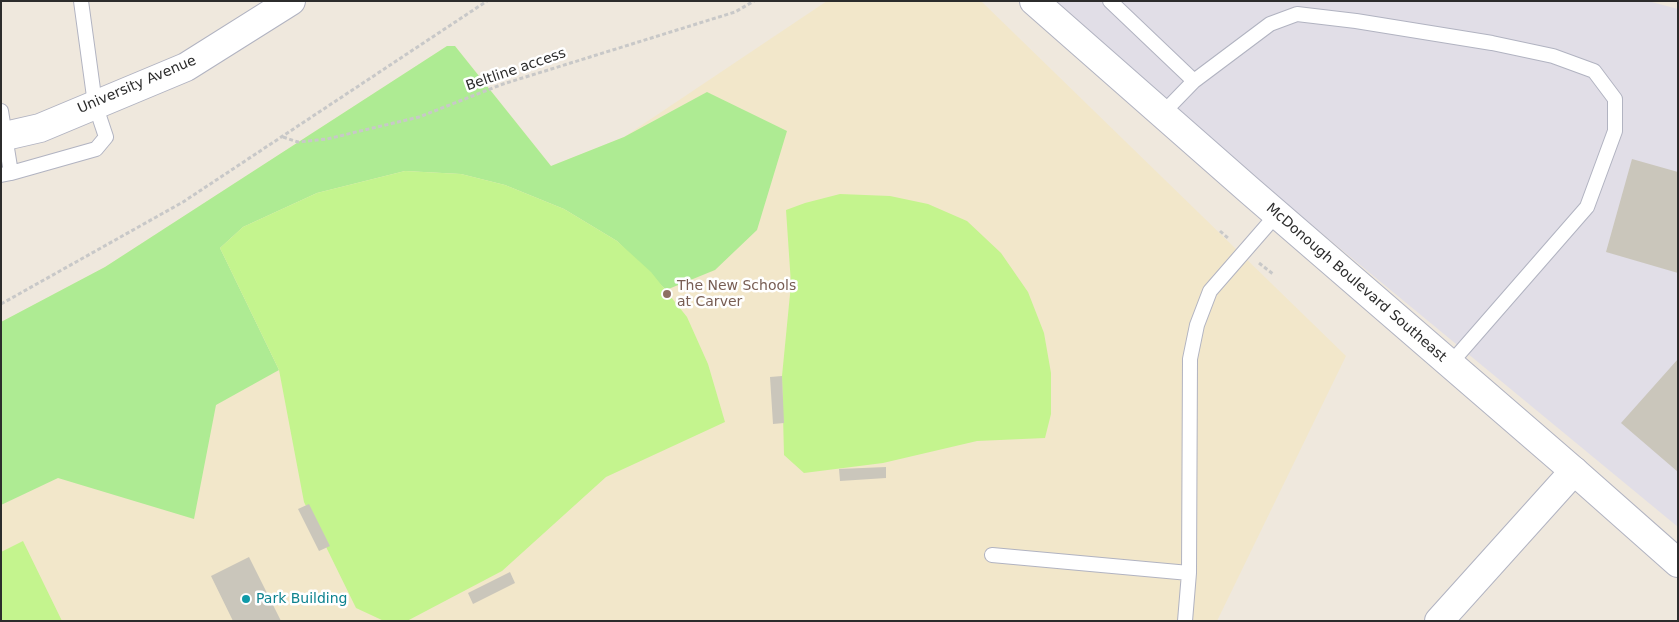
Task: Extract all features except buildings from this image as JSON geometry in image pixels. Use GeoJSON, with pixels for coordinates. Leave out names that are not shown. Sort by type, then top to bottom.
{"type":"FeatureCollection","features":[{"type":"Feature","properties":{"kind":"main road","name":"University Avenue"},"geometry":{"type":"LineString","coordinates":[[3,128],[40,128],[186,67],[291,1]]}},
{"type":"Feature","properties":{"kind":"main road","name":"McDonough Boulevard Southeast"},"geometry":{"type":"LineString","coordinates":[[1034,1],[1678,563]]}},
{"type":"Feature","properties":{"kind":"main road"},"geometry":{"type":"LineString","coordinates":[[1439,621],[1574,471]]}},
{"type":"Feature","properties":{"kind":"lane"},"geometry":{"type":"LineString","coordinates":[[3,128],[6,174],[96,149],[106,138],[95,104],[81,1]]}},
{"type":"Feature","properties":{"kind":"lane"},"geometry":{"type":"LineString","coordinates":[[1110,1],[1194,81]]}},
{"type":"Feature","properties":{"kind":"lane"},"geometry":{"type":"LineString","coordinates":[[1162,114],[1194,81],[1270,24],[1297,14],[1492,42],[1553,56],[1594,71],[1615,99],[1615,131],[1587,207],[1450,364]]}},
{"type":"Feature","properties":{"kind":"lane"},"geometry":{"type":"LineString","coordinates":[[1186,621],[1189,573],[1190,360],[1197,325],[1210,292],[1277,214]]}},
{"type":"Feature","properties":{"kind":"lane"},"geometry":{"type":"LineString","coordinates":[[992,555],[1189,573]]}},
{"type":"Feature","properties":{"kind":"path"},"geometry":{"type":"LineString","coordinates":[[1,304],[183,202],[487,1]]}},
{"type":"Feature","properties":{"kind":"path","name":"Beltline access"},"geometry":{"type":"LineString","coordinates":[[283,136],[298,142],[327,139],[419,117],[503,84],[735,12],[754,1]]}},
{"type":"Feature","properties":{"kind":"path"},"geometry":{"type":"LineString","coordinates":[[1220,231],[1234,243]]}},
{"type":"Feature","properties":{"kind":"path"},"geometry":{"type":"LineString","coordinates":[[1256,262],[1273,274]]}},
{"type":"Feature","properties":{"kind":"shaded area","name":"The New Schools at Carver"},"geometry":{"type":"Polygon","coordinates":[[[827,1],[981,1],[1346,356],[1217,621],[1,621],[1,322],[105,267],[447,46],[455,46],[551,166],[624,137],[827,1]]]}},
{"type":"Feature","properties":{"kind":"shaded area"},"geometry":{"type":"Polygon","coordinates":[[[1040,1],[1648,1],[1678,9],[1678,527],[1040,1]]]}},
{"type":"Feature","properties":{"kind":"green space"},"geometry":{"type":"Polygon","coordinates":[[[447,46],[455,46],[551,166],[624,137],[707,92],[787,131],[757,230],[715,270],[666,290],[617,241],[564,209],[505,185],[461,174],[405,171],[317,193],[243,227],[220,248],[279,370],[216,405],[194,519],[58,478],[1,505],[1,322],[105,267],[447,46]]]}},
{"type":"Feature","properties":{"kind":"green space"},"geometry":{"type":"Polygon","coordinates":[[[405,171],[461,174],[505,185],[564,209],[617,241],[651,272],[687,317],[708,364],[725,422],[606,477],[502,571],[407,621],[384,621],[356,608],[304,502],[279,370],[220,248],[243,227],[317,193],[405,171]]]}},
{"type":"Feature","properties":{"kind":"green space"},"geometry":{"type":"Polygon","coordinates":[[[840,194],[890,196],[928,204],[967,221],[1001,253],[1028,292],[1044,333],[1051,373],[1051,414],[1045,438],[977,441],[883,463],[804,473],[784,455],[782,376],[791,284],[786,210],[840,194]]]}},
{"type":"Feature","properties":{"kind":"green space"},"geometry":{"type":"Polygon","coordinates":[[[23,541],[62,621],[1,621],[1,552],[23,541]]]}},
{"type":"Feature","properties":{"kind":"place","name":"The New Schools at Carver"},"geometry":{"type":"Point","coordinates":[667,294]}},
{"type":"Feature","properties":{"kind":"place","name":"Park Building"},"geometry":{"type":"Point","coordinates":[246,599]}}]}
